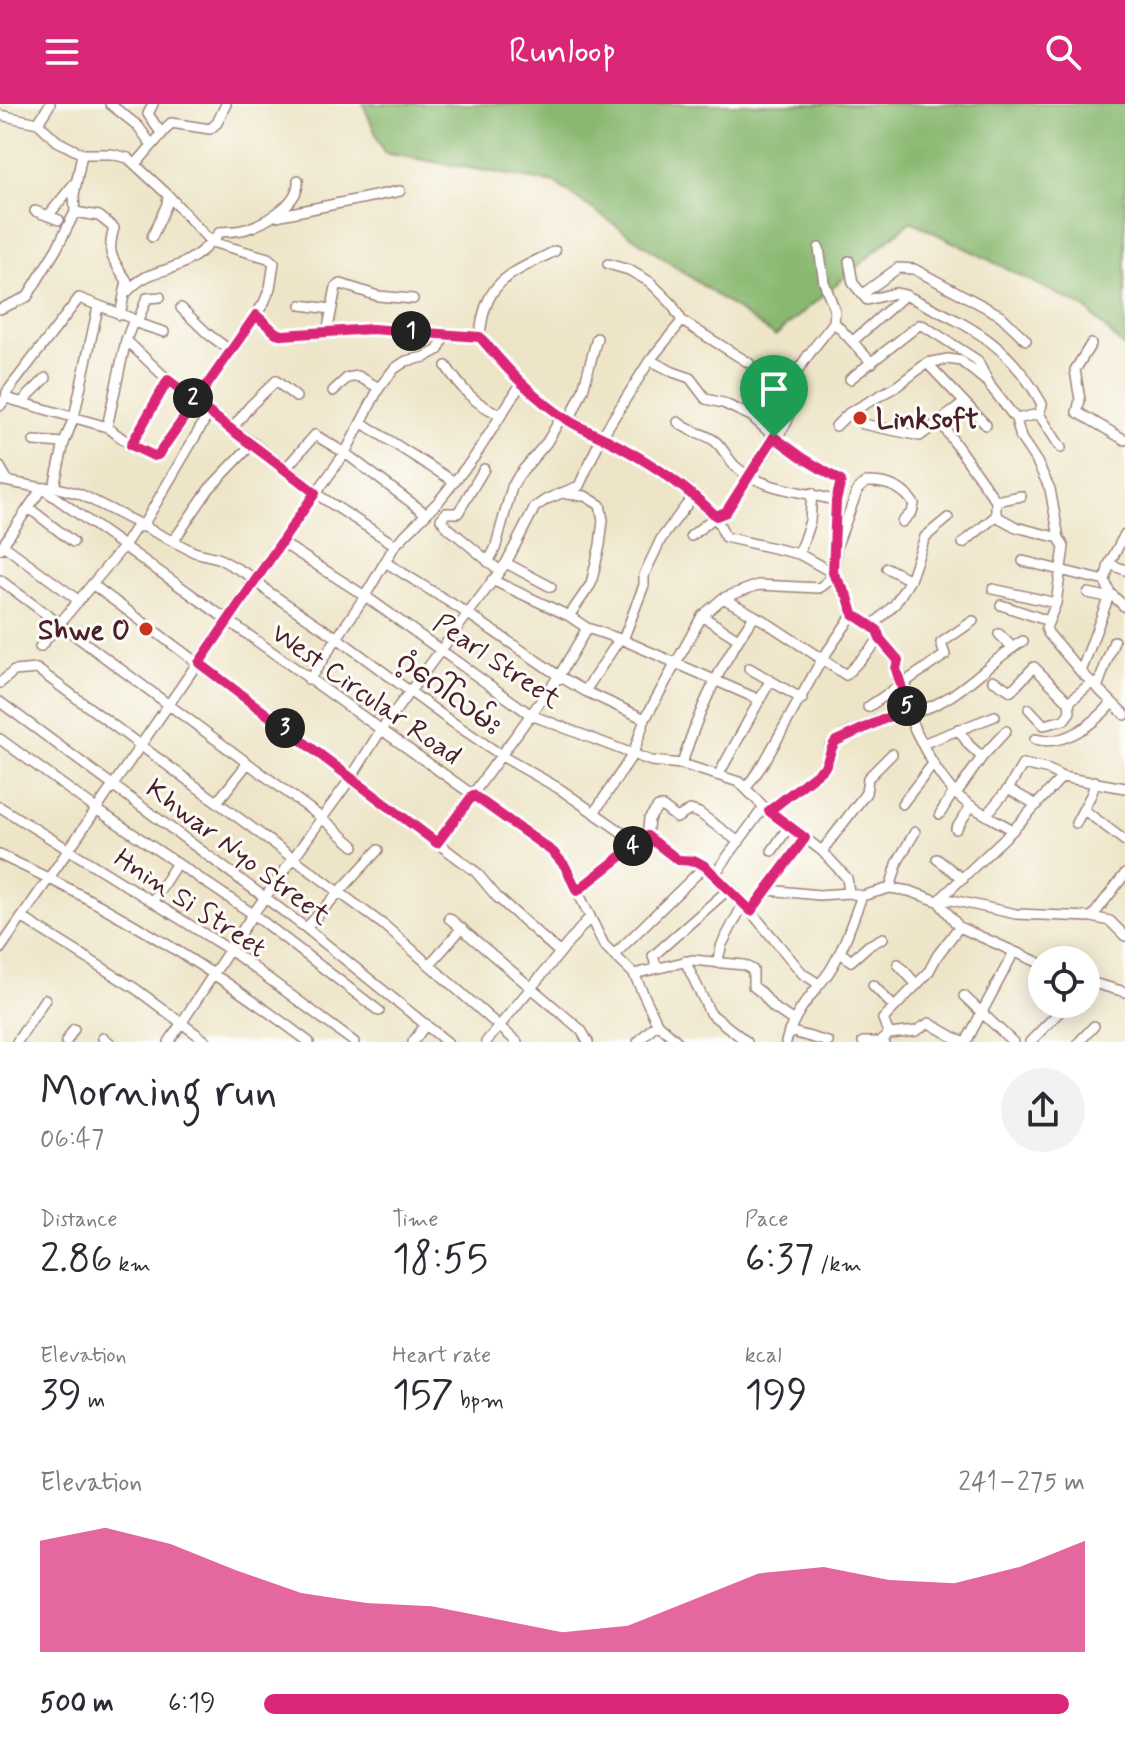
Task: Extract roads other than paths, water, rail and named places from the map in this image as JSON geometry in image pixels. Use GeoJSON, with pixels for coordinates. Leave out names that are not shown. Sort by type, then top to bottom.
{"type":"FeatureCollection","features":[{"type":"Feature","properties":{"kind":"street"},"geometry":{"type":"LineString","coordinates":[[38,123],[50,104]]}},
{"type":"Feature","properties":{"kind":"street"},"geometry":{"type":"LineString","coordinates":[[110,104],[138,126],[151,144]]}},
{"type":"Feature","properties":{"kind":"street"},"geometry":{"type":"LineString","coordinates":[[153,104],[148,114],[161,133]]}},
{"type":"Feature","properties":{"kind":"street"},"geometry":{"type":"LineString","coordinates":[[136,164],[171,123],[210,129],[217,123],[226,104]]}},
{"type":"Feature","properties":{"kind":"street"},"geometry":{"type":"LineString","coordinates":[[0,115],[38,123],[57,141],[82,154],[111,154],[128,158],[168,195],[211,242],[268,258],[274,263],[270,288],[256,315],[158,455],[131,445],[107,427],[3,396],[75,300],[84,299],[164,332]]}},
{"type":"Feature","properties":{"kind":"street"},"geometry":{"type":"LineString","coordinates":[[0,309],[27,297],[75,212],[82,154]]}},
{"type":"Feature","properties":{"kind":"street"},"geometry":{"type":"LineString","coordinates":[[48,216],[77,180]]}},
{"type":"Feature","properties":{"kind":"street"},"geometry":{"type":"LineString","coordinates":[[127,292],[138,280],[153,271],[185,263],[201,253],[220,232],[245,230],[268,218],[295,196],[299,189],[298,180]]}},
{"type":"Feature","properties":{"kind":"street"},"geometry":{"type":"LineString","coordinates":[[268,218],[400,191]]}},
{"type":"Feature","properties":{"kind":"street"},"geometry":{"type":"LineString","coordinates":[[152,237],[168,195]]}},
{"type":"Feature","properties":{"kind":"street"},"geometry":{"type":"LineString","coordinates":[[35,211],[59,220]]}},
{"type":"Feature","properties":{"kind":"street"},"geometry":{"type":"LineString","coordinates":[[75,212],[99,216],[114,228],[109,246],[113,262],[127,281],[120,315]]}},
{"type":"Feature","properties":{"kind":"street"},"geometry":{"type":"LineString","coordinates":[[691,536],[726,512],[790,415],[791,384],[834,322],[835,311],[824,282],[819,248]]}},
{"type":"Feature","properties":{"kind":"street"},"geometry":{"type":"LineString","coordinates":[[480,337],[486,301],[499,283],[555,251]]}},
{"type":"Feature","properties":{"kind":"street"},"geometry":{"type":"LineString","coordinates":[[849,261],[853,283],[869,300],[895,293],[905,295],[967,324],[992,340],[1015,362],[1033,387],[1042,404],[1039,414],[1061,448]]}},
{"type":"Feature","properties":{"kind":"street"},"geometry":{"type":"LineString","coordinates":[[608,264],[629,270],[650,282],[671,303],[682,321],[749,363]]}},
{"type":"Feature","properties":{"kind":"street"},"geometry":{"type":"LineString","coordinates":[[864,293],[898,268],[914,269],[1000,315],[1026,340]]}},
{"type":"Feature","properties":{"kind":"street"},"geometry":{"type":"LineString","coordinates":[[327,333],[336,287],[341,284],[378,296],[413,299]]}},
{"type":"Feature","properties":{"kind":"street"},"geometry":{"type":"LineString","coordinates":[[853,341],[905,295]]}},
{"type":"Feature","properties":{"kind":"street"},"geometry":{"type":"LineString","coordinates":[[107,427],[126,340],[147,298],[160,297]]}},
{"type":"Feature","properties":{"kind":"street"},"geometry":{"type":"LineString","coordinates":[[301,305],[331,309]]}},
{"type":"Feature","properties":{"kind":"street"},"geometry":{"type":"LineString","coordinates":[[78,600],[1,547],[42,488],[54,487],[64,443],[74,417],[98,307]]}},
{"type":"Feature","properties":{"kind":"street"},"geometry":{"type":"LineString","coordinates":[[181,308],[231,351]]}},
{"type":"Feature","properties":{"kind":"street"},"geometry":{"type":"LineString","coordinates":[[256,315],[279,335],[372,329],[480,337],[521,384],[566,418],[625,449],[694,495],[716,516],[725,537],[799,554],[833,573],[848,597],[853,614],[872,626],[898,660],[899,686],[933,764],[955,793],[1013,830]]}},
{"type":"Feature","properties":{"kind":"street"},"geometry":{"type":"LineString","coordinates":[[169,1042],[253,914],[351,778],[381,730],[503,567],[535,507],[579,486],[601,438],[650,360],[682,321]]}},
{"type":"Feature","properties":{"kind":"street"},"geometry":{"type":"LineString","coordinates":[[834,322],[872,363]]}},
{"type":"Feature","properties":{"kind":"street"},"geometry":{"type":"LineString","coordinates":[[850,379],[914,328],[924,326],[977,360],[991,387]]}},
{"type":"Feature","properties":{"kind":"street"},"geometry":{"type":"LineString","coordinates":[[0,949],[345,453],[379,388],[394,369],[406,361],[438,350],[446,333]]}},
{"type":"Feature","properties":{"kind":"street"},"geometry":{"type":"LineString","coordinates":[[488,562],[495,549],[512,487],[566,418],[583,390],[597,338]]}},
{"type":"Feature","properties":{"kind":"street"},"geometry":{"type":"LineString","coordinates":[[126,340],[209,413],[253,443],[315,493],[395,545]]}},
{"type":"Feature","properties":{"kind":"street"},"geometry":{"type":"LineString","coordinates":[[1091,344],[1075,370],[1080,400],[1077,412],[1125,440]]}},
{"type":"Feature","properties":{"kind":"street"},"geometry":{"type":"LineString","coordinates":[[836,426],[849,413],[897,386],[927,363],[948,359],[961,361],[976,371],[1016,419],[1021,438],[1050,489],[1059,538],[1064,547],[1048,633],[1111,704],[1124,711]]}},
{"type":"Feature","properties":{"kind":"street"},"geometry":{"type":"LineString","coordinates":[[594,813],[633,754],[645,719],[702,616],[723,598],[758,585],[819,588],[833,573],[836,501],[841,481],[774,437],[751,416],[706,399],[690,378],[650,360]]}},
{"type":"Feature","properties":{"kind":"street"},"geometry":{"type":"LineString","coordinates":[[927,363],[986,425]]}},
{"type":"Feature","properties":{"kind":"street"},"geometry":{"type":"LineString","coordinates":[[446,366],[471,398],[484,408],[500,414]]}},
{"type":"Feature","properties":{"kind":"street"},"geometry":{"type":"LineString","coordinates":[[333,391],[347,378],[358,376],[379,388]]}},
{"type":"Feature","properties":{"kind":"street"},"geometry":{"type":"LineString","coordinates":[[22,402],[46,378]]}},
{"type":"Feature","properties":{"kind":"street"},"geometry":{"type":"LineString","coordinates":[[131,445],[168,380]]}},
{"type":"Feature","properties":{"kind":"street"},"geometry":{"type":"LineString","coordinates":[[232,429],[276,381],[296,397]]}},
{"type":"Feature","properties":{"kind":"street"},"geometry":{"type":"LineString","coordinates":[[309,680],[395,545],[438,502],[475,456],[521,384]]}},
{"type":"Feature","properties":{"kind":"street"},"geometry":{"type":"LineString","coordinates":[[863,424],[920,436],[964,403]]}},
{"type":"Feature","properties":{"kind":"street"},"geometry":{"type":"LineString","coordinates":[[40,647],[140,525],[209,413]]}},
{"type":"Feature","properties":{"kind":"street"},"geometry":{"type":"LineString","coordinates":[[1016,419],[1039,414]]}},
{"type":"Feature","properties":{"kind":"street"},"geometry":{"type":"LineString","coordinates":[[678,422],[685,430],[717,443],[731,463],[749,477],[797,494],[812,493],[836,501]]}},
{"type":"Feature","properties":{"kind":"street"},"geometry":{"type":"LineString","coordinates":[[940,422],[996,501],[996,516]]}},
{"type":"Feature","properties":{"kind":"street"},"geometry":{"type":"LineString","coordinates":[[362,423],[453,481]]}},
{"type":"Feature","properties":{"kind":"street"},"geometry":{"type":"LineString","coordinates":[[285,469],[315,435],[345,453],[425,513]]}},
{"type":"Feature","properties":{"kind":"street"},"geometry":{"type":"LineString","coordinates":[[34,441],[64,443]]}},
{"type":"Feature","properties":{"kind":"street"},"geometry":{"type":"LineString","coordinates":[[174,540],[209,489],[253,443]]}},
{"type":"Feature","properties":{"kind":"street"},"geometry":{"type":"LineString","coordinates":[[0,467],[4,481]]}},
{"type":"Feature","properties":{"kind":"street"},"geometry":{"type":"LineString","coordinates":[[484,469],[458,513],[446,513],[441,519],[488,562],[551,587]]}},
{"type":"Feature","properties":{"kind":"street","name":"West Circular Road"},"geometry":{"type":"LineString","coordinates":[[4,481],[42,488],[553,852],[565,866],[604,945],[634,974],[657,1023],[678,1042]]}},
{"type":"Feature","properties":{"kind":"street"},"geometry":{"type":"LineString","coordinates":[[836,548],[858,489],[866,482],[886,483],[899,488],[910,499],[914,504],[912,512],[902,522]]}},
{"type":"Feature","properties":{"kind":"street","name":"ဂံ့ဂေါ်လမ်း"},"geometry":{"type":"LineString","coordinates":[[54,487],[80,494],[194,552],[218,558],[256,579],[267,591],[502,756],[560,789],[623,833]]}},
{"type":"Feature","properties":{"kind":"street"},"geometry":{"type":"LineString","coordinates":[[563,493],[594,500],[600,505],[603,520],[591,584],[569,616]]}},
{"type":"Feature","properties":{"kind":"street"},"geometry":{"type":"LineString","coordinates":[[799,554],[810,521],[812,493]]}},
{"type":"Feature","properties":{"kind":"street"},"geometry":{"type":"LineString","coordinates":[[585,691],[621,640],[644,585],[644,575],[661,539],[694,495]]}},
{"type":"Feature","properties":{"kind":"street"},"geometry":{"type":"LineString","coordinates":[[996,501],[1021,496]]}},
{"type":"Feature","properties":{"kind":"street"},"geometry":{"type":"LineString","coordinates":[[29,508],[73,542]]}},
{"type":"Feature","properties":{"kind":"street"},"geometry":{"type":"LineString","coordinates":[[996,516],[1016,527],[1059,538]]}},
{"type":"Feature","properties":{"kind":"street"},"geometry":{"type":"LineString","coordinates":[[963,543],[996,516]]}},
{"type":"Feature","properties":{"kind":"street"},"geometry":{"type":"LineString","coordinates":[[872,626],[895,604],[910,580],[925,537],[948,518]]}},
{"type":"Feature","properties":{"kind":"street"},"geometry":{"type":"LineString","coordinates":[[1081,672],[1108,595],[1105,581],[1109,564],[1125,534]]}},
{"type":"Feature","properties":{"kind":"street","name":"Pearl Street"},"geometry":{"type":"LineString","coordinates":[[281,542],[365,596],[531,715],[651,761],[682,764],[719,774],[746,788],[767,809],[822,851],[847,878],[849,893]]}},
{"type":"Feature","properties":{"kind":"street"},"geometry":{"type":"LineString","coordinates":[[1023,561],[1105,581]]}},
{"type":"Feature","properties":{"kind":"street"},"geometry":{"type":"LineString","coordinates":[[385,562],[559,676],[645,719]]}},
{"type":"Feature","properties":{"kind":"street"},"geometry":{"type":"LineString","coordinates":[[1109,564],[1125,570]]}},
{"type":"Feature","properties":{"kind":"street"},"geometry":{"type":"LineString","coordinates":[[887,568],[910,580]]}},
{"type":"Feature","properties":{"kind":"street"},"geometry":{"type":"LineString","coordinates":[[0,580],[322,818],[354,846]]}},
{"type":"Feature","properties":{"kind":"street"},"geometry":{"type":"LineString","coordinates":[[492,580],[569,616],[587,628],[676,662],[760,700]]}},
{"type":"Feature","properties":{"kind":"street"},"geometry":{"type":"LineString","coordinates":[[92,584],[485,880],[497,897],[560,953]]}},
{"type":"Feature","properties":{"kind":"street"},"geometry":{"type":"LineString","coordinates":[[993,589],[1056,603]]}},
{"type":"Feature","properties":{"kind":"street"},"geometry":{"type":"LineString","coordinates":[[1088,593],[1108,595],[1125,607]]}},
{"type":"Feature","properties":{"kind":"street"},"geometry":{"type":"LineString","coordinates":[[723,598],[846,675],[880,639]]}},
{"type":"Feature","properties":{"kind":"street"},"geometry":{"type":"LineString","coordinates":[[1001,605],[1049,621]]}},
{"type":"Feature","properties":{"kind":"street"},"geometry":{"type":"LineString","coordinates":[[746,788],[802,699],[821,661],[853,614]]}},
{"type":"Feature","properties":{"kind":"street"},"geometry":{"type":"LineString","coordinates":[[702,616],[738,639]]}},
{"type":"Feature","properties":{"kind":"street"},"geometry":{"type":"LineString","coordinates":[[682,764],[696,719],[714,680],[754,616]]}},
{"type":"Feature","properties":{"kind":"street"},"geometry":{"type":"LineString","coordinates":[[868,707],[945,655],[941,643],[973,621]]}},
{"type":"Feature","properties":{"kind":"street"},"geometry":{"type":"LineString","coordinates":[[437,843],[559,676],[587,628]]}},
{"type":"Feature","properties":{"kind":"street"},"geometry":{"type":"LineString","coordinates":[[999,634],[1012,647]]}},
{"type":"Feature","properties":{"kind":"street"},"geometry":{"type":"LineString","coordinates":[[908,708],[913,712],[921,710],[946,698],[1023,641]]}},
{"type":"Feature","properties":{"kind":"street"},"geometry":{"type":"LineString","coordinates":[[1069,702],[1094,685],[1114,641]]}},
{"type":"Feature","properties":{"kind":"street"},"geometry":{"type":"LineString","coordinates":[[993,680],[1011,691],[1034,667],[1069,702],[1068,717],[1048,725],[1044,725],[1029,709]]}},
{"type":"Feature","properties":{"kind":"street"},"geometry":{"type":"LineString","coordinates":[[749,668],[802,699]]}},
{"type":"Feature","properties":{"kind":"street"},"geometry":{"type":"LineString","coordinates":[[0,683],[14,671],[37,669],[385,926],[517,1042]]}},
{"type":"Feature","properties":{"kind":"street"},"geometry":{"type":"LineString","coordinates":[[719,774],[770,681]]}},
{"type":"Feature","properties":{"kind":"street","name":"Khwar Nyo Street"},"geometry":{"type":"LineString","coordinates":[[0,702],[306,928],[447,1042]]}},
{"type":"Feature","properties":{"kind":"street"},"geometry":{"type":"LineString","coordinates":[[1035,739],[1053,741],[1074,733],[1101,716],[1111,704]]}},
{"type":"Feature","properties":{"kind":"street"},"geometry":{"type":"LineString","coordinates":[[714,875],[767,809],[824,768],[829,760],[830,747],[836,741],[908,708]]}},
{"type":"Feature","properties":{"kind":"street"},"geometry":{"type":"LineString","coordinates":[[922,744],[995,716]]}},
{"type":"Feature","properties":{"kind":"street"},"geometry":{"type":"LineString","coordinates":[[958,729],[982,757]]}},
{"type":"Feature","properties":{"kind":"street"},"geometry":{"type":"LineString","coordinates":[[940,814],[982,757],[1006,731]]}},
{"type":"Feature","properties":{"kind":"street"},"geometry":{"type":"LineString","coordinates":[[0,739],[96,809],[253,914],[379,1011]]}},
{"type":"Feature","properties":{"kind":"street"},"geometry":{"type":"LineString","coordinates":[[822,851],[866,793],[868,778],[892,754]]}},
{"type":"Feature","properties":{"kind":"street"},"geometry":{"type":"LineString","coordinates":[[217,802],[248,763]]}},
{"type":"Feature","properties":{"kind":"street"},"geometry":{"type":"LineString","coordinates":[[902,804],[933,764]]}},
{"type":"Feature","properties":{"kind":"street"},"geometry":{"type":"LineString","coordinates":[[987,814],[1008,789],[1023,764],[1049,770],[1062,777],[1125,788]]}},
{"type":"Feature","properties":{"kind":"street"},"geometry":{"type":"LineString","coordinates":[[938,901],[1013,830],[1062,777]]}},
{"type":"Feature","properties":{"kind":"street"},"geometry":{"type":"LineString","coordinates":[[1076,823],[1095,781]]}},
{"type":"Feature","properties":{"kind":"street"},"geometry":{"type":"LineString","coordinates":[[1008,789],[1037,805]]}},
{"type":"Feature","properties":{"kind":"street"},"geometry":{"type":"LineString","coordinates":[[956,829],[971,806]]}},
{"type":"Feature","properties":{"kind":"street","name":"Hnin Si Street"},"geometry":{"type":"LineString","coordinates":[[0,807],[230,950],[354,1042]]}},
{"type":"Feature","properties":{"kind":"street"},"geometry":{"type":"LineString","coordinates":[[577,891],[647,836],[651,814],[658,807],[663,807],[677,818],[690,810],[699,813],[739,842]]}},
{"type":"Feature","properties":{"kind":"street"},"geometry":{"type":"LineString","coordinates":[[1084,810],[1125,841]]}},
{"type":"Feature","properties":{"kind":"street"},"geometry":{"type":"LineString","coordinates":[[772,851],[790,825]]}},
{"type":"Feature","properties":{"kind":"street"},"geometry":{"type":"LineString","coordinates":[[890,888],[898,861],[915,832]]}},
{"type":"Feature","properties":{"kind":"street"},"geometry":{"type":"LineString","coordinates":[[647,836],[678,860],[696,861],[705,866],[730,888],[803,974],[819,984]]}},
{"type":"Feature","properties":{"kind":"street"},"geometry":{"type":"LineString","coordinates":[[717,963],[722,944],[747,907],[768,890],[805,838]]}},
{"type":"Feature","properties":{"kind":"street"},"geometry":{"type":"LineString","coordinates":[[306,928],[378,850]]}},
{"type":"Feature","properties":{"kind":"street"},"geometry":{"type":"LineString","coordinates":[[0,855],[49,877],[214,974],[309,1042]]}},
{"type":"Feature","properties":{"kind":"street"},"geometry":{"type":"LineString","coordinates":[[937,859],[963,879]]}},
{"type":"Feature","properties":{"kind":"street"},"geometry":{"type":"LineString","coordinates":[[152,902],[177,863]]}},
{"type":"Feature","properties":{"kind":"street"},"geometry":{"type":"LineString","coordinates":[[614,955],[705,866]]}},
{"type":"Feature","properties":{"kind":"street"},"geometry":{"type":"LineString","coordinates":[[1092,917],[1125,874]]}},
{"type":"Feature","properties":{"kind":"street"},"geometry":{"type":"LineString","coordinates":[[657,968],[653,956],[730,888]]}},
{"type":"Feature","properties":{"kind":"street"},"geometry":{"type":"LineString","coordinates":[[768,890],[862,896],[890,888],[938,901],[952,900],[1016,914],[1092,917],[1110,921],[1125,936]]}},
{"type":"Feature","properties":{"kind":"street"},"geometry":{"type":"LineString","coordinates":[[828,1042],[787,1037],[792,1020],[840,952],[862,896]]}},
{"type":"Feature","properties":{"kind":"street"},"geometry":{"type":"LineString","coordinates":[[938,901],[959,927],[1028,958]]}},
{"type":"Feature","properties":{"kind":"street"},"geometry":{"type":"LineString","coordinates":[[23,918],[136,989],[207,1042]]}},
{"type":"Feature","properties":{"kind":"street"},"geometry":{"type":"LineString","coordinates":[[449,918],[581,1030],[588,1042]]}},
{"type":"Feature","properties":{"kind":"street"},"geometry":{"type":"LineString","coordinates":[[486,1042],[589,918]]}},
{"type":"Feature","properties":{"kind":"street"},"geometry":{"type":"LineString","coordinates":[[885,1039],[883,1019],[917,985],[959,927]]}},
{"type":"Feature","properties":{"kind":"street"},"geometry":{"type":"LineString","coordinates":[[430,964],[462,928]]}},
{"type":"Feature","properties":{"kind":"street"},"geometry":{"type":"LineString","coordinates":[[840,952],[851,961],[883,938]]}},
{"type":"Feature","properties":{"kind":"street"},"geometry":{"type":"LineString","coordinates":[[863,1042],[916,1031],[929,1023],[964,1042],[1014,952]]}},
{"type":"Feature","properties":{"kind":"street"},"geometry":{"type":"LineString","coordinates":[[685,961],[710,1013],[747,1042]]}},
{"type":"Feature","properties":{"kind":"street"},"geometry":{"type":"LineString","coordinates":[[634,974],[685,961],[744,965],[753,970],[753,986],[773,1007],[792,1020]]}},
{"type":"Feature","properties":{"kind":"street"},"geometry":{"type":"LineString","coordinates":[[898,964],[917,985]]}},
{"type":"Feature","properties":{"kind":"street"},"geometry":{"type":"LineString","coordinates":[[873,985],[894,1007]]}},
{"type":"Feature","properties":{"kind":"street"},"geometry":{"type":"LineString","coordinates":[[1100,985],[1125,992]]}},
{"type":"Feature","properties":{"kind":"street"},"geometry":{"type":"LineString","coordinates":[[964,996],[1013,1042]]}},
{"type":"Feature","properties":{"kind":"street"},"geometry":{"type":"LineString","coordinates":[[17,1042],[45,999]]}},
{"type":"Feature","properties":{"kind":"street"},"geometry":{"type":"LineString","coordinates":[[1030,1042],[1053,1018]]}},
{"type":"Feature","properties":{"kind":"street"},"geometry":{"type":"LineString","coordinates":[[638,1042],[657,1023]]}},
{"type":"Feature","properties":{"kind":"street"},"geometry":{"type":"LineString","coordinates":[[413,1042],[426,1024]]}},
{"type":"Feature","properties":{"kind":"street"},"geometry":{"type":"LineString","coordinates":[[1079,1042],[1094,1026]]}},
{"type":"Feature","properties":{"kind":"street"},"geometry":{"type":"LineString","coordinates":[[66,1042],[74,1029]]}},
{"type":"Feature","properties":{"kind":"place","name":"Linksoft"},"geometry":{"type":"Point","coordinates":[860,418]}},
{"type":"Feature","properties":{"kind":"place","name":"Shwe O"},"geometry":{"type":"Point","coordinates":[146,629]}}]}
